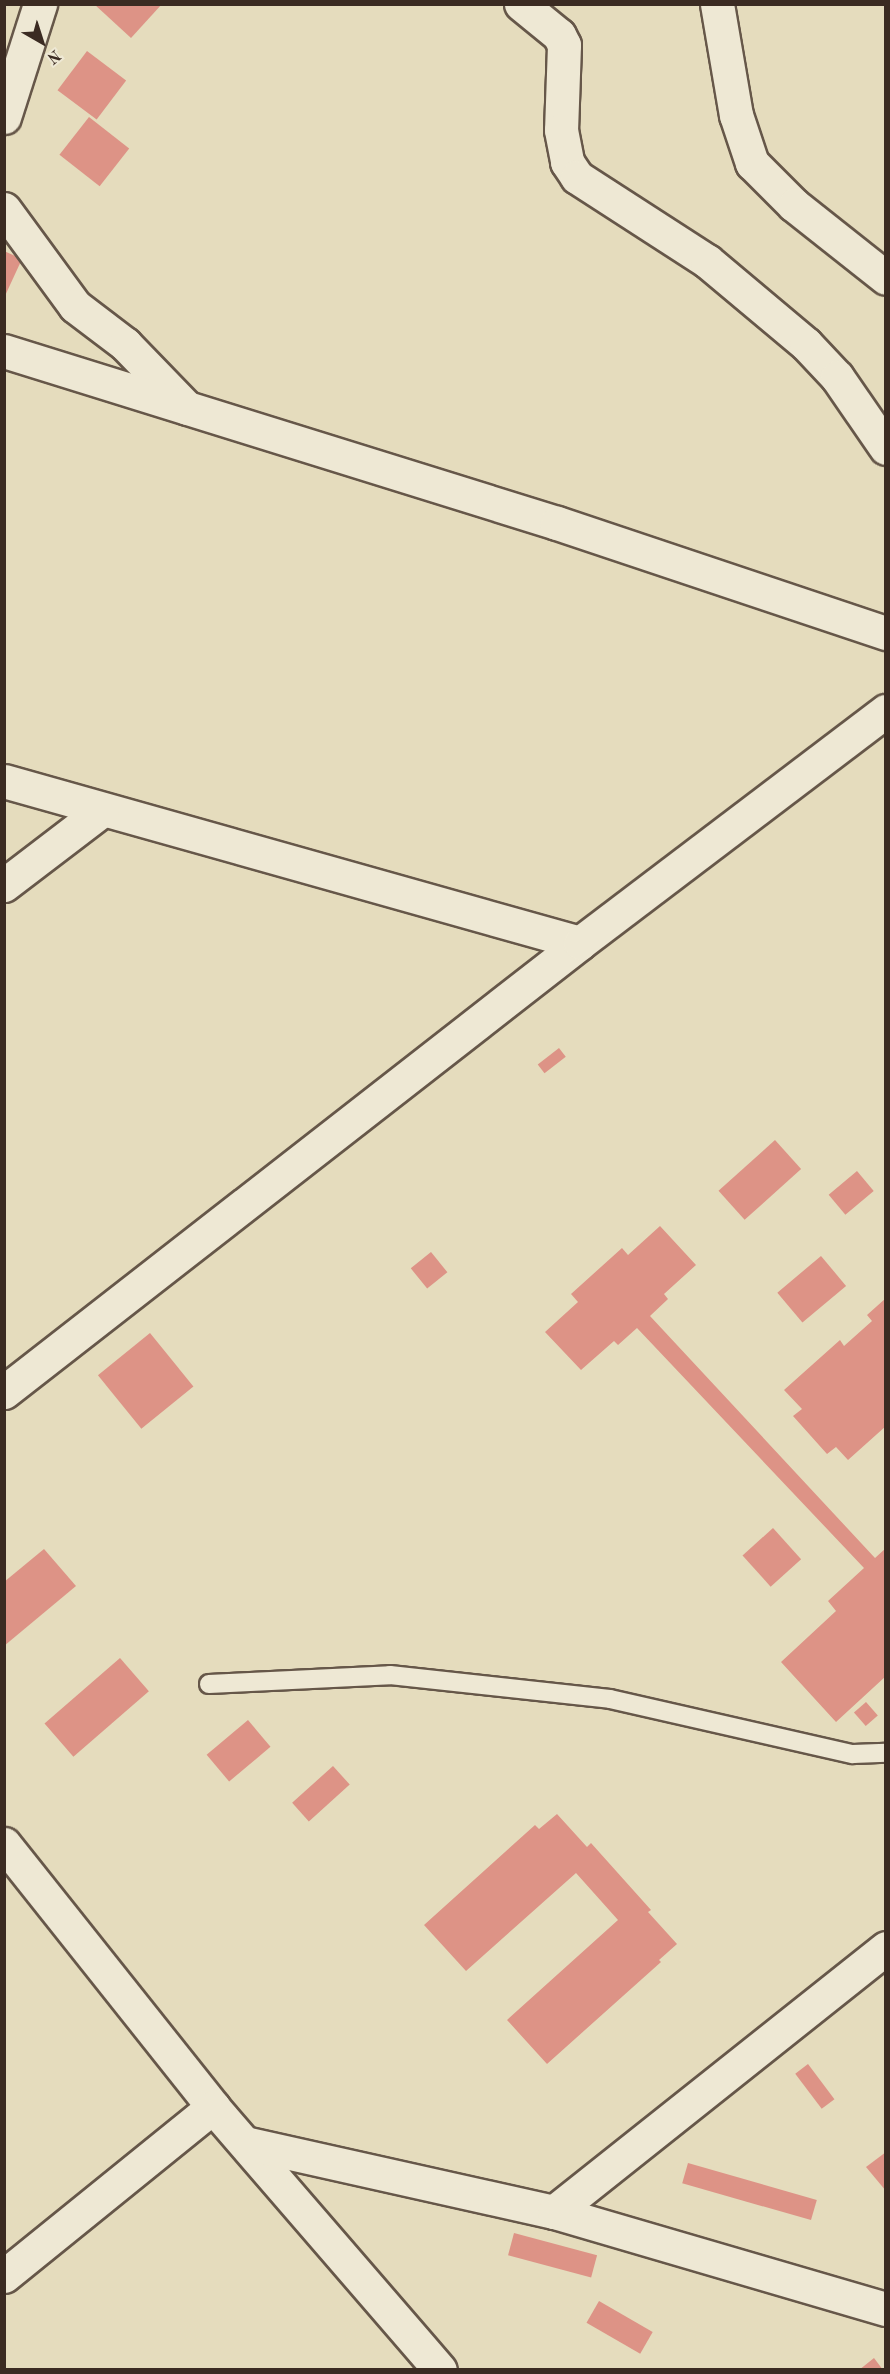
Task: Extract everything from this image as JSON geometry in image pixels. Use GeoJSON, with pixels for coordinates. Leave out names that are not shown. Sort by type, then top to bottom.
{"type":"FeatureCollection","features":[{"type":"Feature","properties":{"kind":"street"},"geometry":{"type":"LineString","coordinates":[[4,117],[40,4]]}},
{"type":"Feature","properties":{"kind":"street"},"geometry":{"type":"LineString","coordinates":[[521,4],[560,35],[564,45],[561,130],[567,162],[577,177],[708,261],[806,344],[837,377],[885,448]]}},
{"type":"Feature","properties":{"kind":"street"},"geometry":{"type":"LineString","coordinates":[[717,4],[736,114],[752,163],[794,205],[885,278]]}},
{"type":"Feature","properties":{"kind":"street"},"geometry":{"type":"LineString","coordinates":[[4,209],[75,306],[125,344],[187,408]]}},
{"type":"Feature","properties":{"kind":"street"},"geometry":{"type":"LineString","coordinates":[[4,351],[557,523],[885,633]]}},
{"type":"Feature","properties":{"kind":"street"},"geometry":{"type":"LineString","coordinates":[[4,1392],[580,943],[885,711]]}},
{"type":"Feature","properties":{"kind":"street"},"geometry":{"type":"LineString","coordinates":[[4,781],[580,943]]}},
{"type":"Feature","properties":{"kind":"street"},"geometry":{"type":"LineString","coordinates":[[4,885],[102,810]]}},
{"type":"Feature","properties":{"kind":"street"},"geometry":{"type":"LineString","coordinates":[[4,1844],[213,2108],[440,2370]]}},
{"type":"Feature","properties":{"kind":"street"},"geometry":{"type":"LineString","coordinates":[[554,2212],[885,1948]]}},
{"type":"Feature","properties":{"kind":"street"},"geometry":{"type":"LineString","coordinates":[[4,2276],[213,2108]]}},
{"type":"Feature","properties":{"kind":"street"},"geometry":{"type":"LineString","coordinates":[[244,2143],[554,2212],[885,2309]]}},
{"type":"Feature","properties":{"kind":"lane"},"geometry":{"type":"LineString","coordinates":[[209,1684],[390,1675],[610,1700],[853,1754],[885,1753]]}},
{"type":"Feature","properties":{"kind":"building"},"geometry":{"type":"Polygon","coordinates":[[[94,4],[162,4],[131,38],[94,4]]]}},
{"type":"Feature","properties":{"kind":"building"},"geometry":{"type":"Polygon","coordinates":[[[87,51],[126,80],[97,120],[58,90],[87,51]]]}},
{"type":"Feature","properties":{"kind":"building"},"geometry":{"type":"Polygon","coordinates":[[[89,117],[129,148],[100,186],[59,155],[89,117]]]}},
{"type":"Feature","properties":{"kind":"building"},"geometry":{"type":"Polygon","coordinates":[[[4,251],[22,259],[4,298],[4,251]]]}},
{"type":"Feature","properties":{"kind":"building"},"geometry":{"type":"Polygon","coordinates":[[[559,1048],[566,1057],[544,1073],[538,1065],[559,1048]]]}},
{"type":"Feature","properties":{"kind":"building"},"geometry":{"type":"Polygon","coordinates":[[[775,1140],[801,1169],[745,1220],[719,1191],[775,1140]]]}},
{"type":"Feature","properties":{"kind":"building"},"geometry":{"type":"Polygon","coordinates":[[[857,1171],[874,1191],[845,1215],[829,1195],[857,1171]]]}},
{"type":"Feature","properties":{"kind":"building"},"geometry":{"type":"Polygon","coordinates":[[[660,1226],[696,1265],[664,1294],[668,1299],[650,1316],[875,1558],[886,1548],[886,1676],[836,1722],[781,1662],[836,1611],[828,1601],[864,1568],[637,1328],[618,1345],[614,1341],[581,1370],[545,1332],[578,1302],[571,1294],[622,1248],[628,1255],[660,1226]]]}},
{"type":"Feature","properties":{"kind":"building"},"geometry":{"type":"Polygon","coordinates":[[[431,1252],[447,1272],[427,1289],[411,1268],[431,1252]]]}},
{"type":"Feature","properties":{"kind":"building"},"geometry":{"type":"Polygon","coordinates":[[[821,1256],[846,1286],[802,1323],[777,1293],[821,1256]]]}},
{"type":"Feature","properties":{"kind":"building"},"geometry":{"type":"Polygon","coordinates":[[[886,1298],[886,1426],[848,1460],[836,1447],[827,1454],[793,1416],[802,1409],[784,1390],[840,1340],[844,1346],[872,1321],[867,1315],[886,1298]]]}},
{"type":"Feature","properties":{"kind":"building"},"geometry":{"type":"Polygon","coordinates":[[[150,1333],[193,1387],[141,1429],[98,1375],[150,1333]]]}},
{"type":"Feature","properties":{"kind":"building"},"geometry":{"type":"Polygon","coordinates":[[[773,1528],[801,1559],[771,1587],[743,1555],[773,1528]]]}},
{"type":"Feature","properties":{"kind":"building"},"geometry":{"type":"Polygon","coordinates":[[[44,1549],[76,1586],[4,1646],[4,1582],[44,1549]]]}},
{"type":"Feature","properties":{"kind":"building"},"geometry":{"type":"Polygon","coordinates":[[[120,1658],[149,1691],[73,1757],[45,1724],[120,1658]]]}},
{"type":"Feature","properties":{"kind":"building"},"geometry":{"type":"Polygon","coordinates":[[[866,1702],[878,1716],[866,1726],[854,1712],[866,1702]]]}},
{"type":"Feature","properties":{"kind":"building"},"geometry":{"type":"Polygon","coordinates":[[[248,1720],[270,1747],[229,1782],[207,1755],[248,1720]]]}},
{"type":"Feature","properties":{"kind":"building"},"geometry":{"type":"Polygon","coordinates":[[[333,1766],[350,1785],[309,1821],[292,1803],[333,1766]]]}},
{"type":"Feature","properties":{"kind":"building"},"geometry":{"type":"Polygon","coordinates":[[[557,1814],[587,1847],[591,1843],[651,1910],[648,1912],[677,1944],[659,1960],[661,1962],[547,2064],[507,2020],[618,1920],[576,1873],[466,1971],[424,1925],[535,1825],[539,1829],[557,1814]]]}},
{"type":"Feature","properties":{"kind":"building"},"geometry":{"type":"Polygon","coordinates":[[[808,2064],[834,2099],[822,2109],[795,2074],[808,2064]]]}},
{"type":"Feature","properties":{"kind":"building"},"geometry":{"type":"Polygon","coordinates":[[[886,2152],[886,2191],[866,2167],[886,2152]]]}},
{"type":"Feature","properties":{"kind":"building"},"geometry":{"type":"Polygon","coordinates":[[[688,2163],[817,2200],[811,2220],[682,2183],[688,2163]]]}},
{"type":"Feature","properties":{"kind":"building"},"geometry":{"type":"Polygon","coordinates":[[[514,2233],[597,2255],[591,2277],[508,2255],[514,2233]]]}},
{"type":"Feature","properties":{"kind":"building"},"geometry":{"type":"Polygon","coordinates":[[[599,2301],[653,2332],[640,2354],[586,2323],[599,2301]]]}},
{"type":"Feature","properties":{"kind":"building"},"geometry":{"type":"Polygon","coordinates":[[[874,2358],[883,2370],[859,2370],[874,2358]]]}}]}
